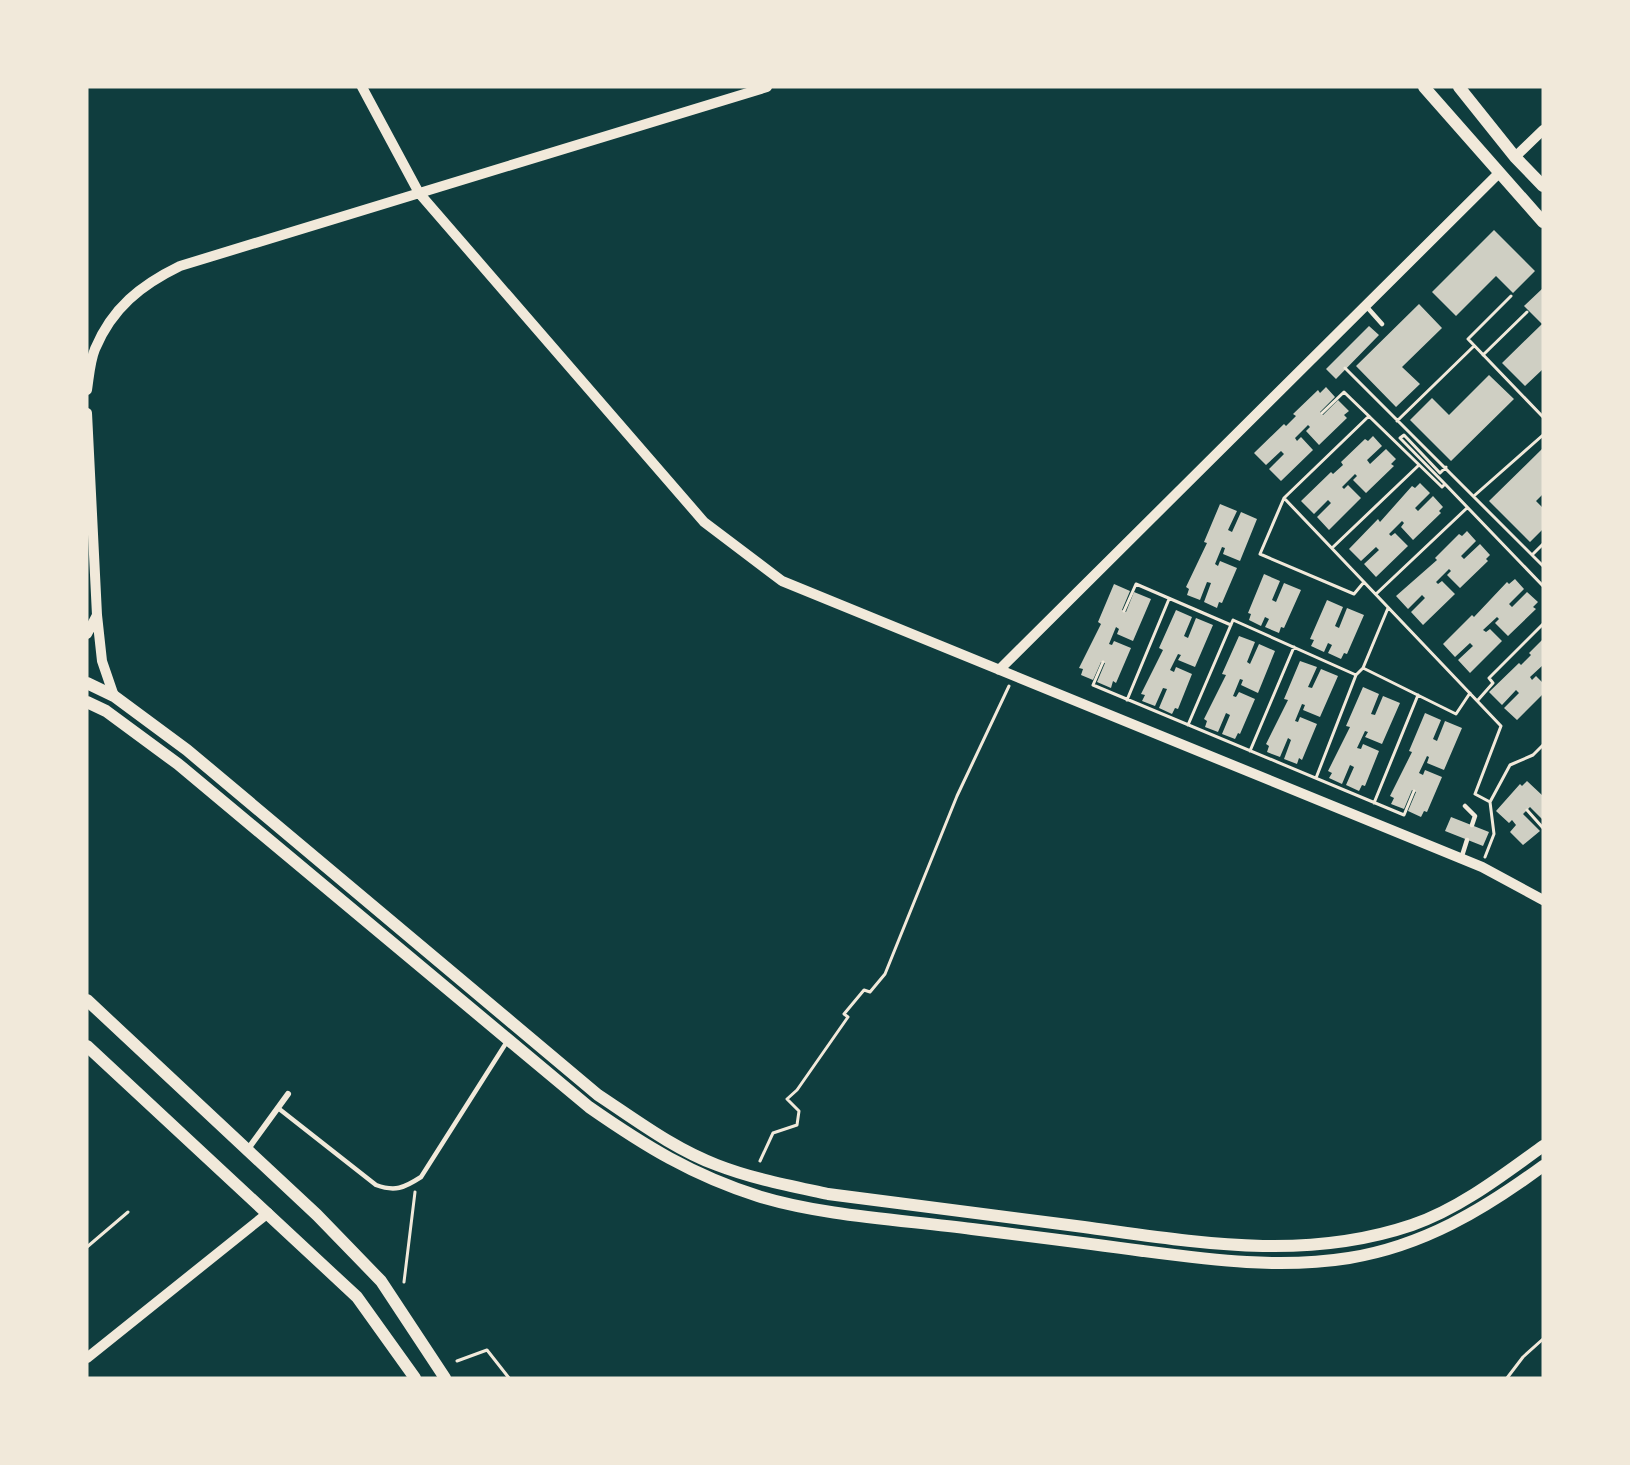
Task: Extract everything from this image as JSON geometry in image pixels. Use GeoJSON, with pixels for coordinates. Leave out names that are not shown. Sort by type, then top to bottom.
{"type":"FeatureCollection","features":[{"type":"Feature","properties":{"kind":"main road"},"geometry":{"type":"LineString","coordinates":[[1424,87],[1498,174],[1543,222]]}},
{"type":"Feature","properties":{"kind":"main road"},"geometry":{"type":"LineString","coordinates":[[1459,87],[1515,157],[1543,186]]}},
{"type":"Feature","properties":{"kind":"main road"},"geometry":{"type":"LineString","coordinates":[[87,683],[114,696],[187,750],[598,1095],[659,1136],[715,1165],[840,1195],[1220,1245],[1289,1248],[1344,1242],[1413,1225],[1473,1195],[1543,1146]]}},
{"type":"Feature","properties":{"kind":"main road"},"geometry":{"type":"LineString","coordinates":[[87,702],[106,711],[178,764],[589,1107],[651,1150],[710,1179],[760,1197],[827,1210],[1218,1260],[1288,1264],[1350,1257],[1417,1242],[1480,1209],[1543,1166]]}},
{"type":"Feature","properties":{"kind":"main road"},"geometry":{"type":"LineString","coordinates":[[87,1000],[248,1149],[381,1281],[445,1378]]}},
{"type":"Feature","properties":{"kind":"main road"},"geometry":{"type":"LineString","coordinates":[[87,1046],[357,1297],[415,1378]]}},
{"type":"Feature","properties":{"kind":"street"},"geometry":{"type":"LineString","coordinates":[[362,87],[419,194],[704,522],[782,581],[1461,858],[1543,900]]}},
{"type":"Feature","properties":{"kind":"street"},"geometry":{"type":"LineString","coordinates":[[87,390],[95,350],[117,310],[148,282],[180,266],[767,87]]}},
{"type":"Feature","properties":{"kind":"street"},"geometry":{"type":"LineString","coordinates":[[1515,157],[1543,130]]}},
{"type":"Feature","properties":{"kind":"street"},"geometry":{"type":"LineString","coordinates":[[999,670],[1498,174]]}},
{"type":"Feature","properties":{"kind":"street"},"geometry":{"type":"LineString","coordinates":[[87,413],[97,615],[102,661],[114,696]]}},
{"type":"Feature","properties":{"kind":"street"},"geometry":{"type":"LineString","coordinates":[[87,634],[97,615]]}},
{"type":"Feature","properties":{"kind":"street"},"geometry":{"type":"LineString","coordinates":[[248,1149],[288,1094]]}},
{"type":"Feature","properties":{"kind":"street"},"geometry":{"type":"LineString","coordinates":[[87,1358],[268,1213]]}},
{"type":"Feature","properties":{"kind":"lane"},"geometry":{"type":"LineString","coordinates":[[1365,306],[1382,324]]}},
{"type":"Feature","properties":{"kind":"lane"},"geometry":{"type":"LineString","coordinates":[[1465,806],[1475,816],[1472,825]]}},
{"type":"Feature","properties":{"kind":"lane"},"geometry":{"type":"LineString","coordinates":[[1461,858],[1467,840]]}},
{"type":"Feature","properties":{"kind":"lane"},"geometry":{"type":"LineString","coordinates":[[278,1108],[376,1185],[390,1190],[405,1187],[421,1177],[508,1039]]}},
{"type":"Feature","properties":{"kind":"path"},"geometry":{"type":"LineString","coordinates":[[1511,296],[1467,339],[1543,417]]}},
{"type":"Feature","properties":{"kind":"path"},"geometry":{"type":"LineString","coordinates":[[1483,355],[1527,312]]}},
{"type":"Feature","properties":{"kind":"path"},"geometry":{"type":"LineString","coordinates":[[1397,421],[1474,346]]}},
{"type":"Feature","properties":{"kind":"path"},"geometry":{"type":"LineString","coordinates":[[1346,368],[1397,421],[1475,495],[1543,566]]}},
{"type":"Feature","properties":{"kind":"path"},"geometry":{"type":"LineString","coordinates":[[1322,413],[1344,392],[1442,487],[1445,484]]}},
{"type":"Feature","properties":{"kind":"path"},"geometry":{"type":"LineString","coordinates":[[1364,582],[1354,594],[1260,554],[1284,498],[1369,416]]}},
{"type":"Feature","properties":{"kind":"path"},"geometry":{"type":"LineString","coordinates":[[1446,467],[1440,473],[1404,435],[1400,438],[1543,586]]}},
{"type":"Feature","properties":{"kind":"path"},"geometry":{"type":"LineString","coordinates":[[1475,495],[1543,435]]}},
{"type":"Feature","properties":{"kind":"path"},"geometry":{"type":"LineString","coordinates":[[1332,548],[1419,465]]}},
{"type":"Feature","properties":{"kind":"path"},"geometry":{"type":"LineString","coordinates":[[1284,498],[1501,726],[1475,794],[1490,802]]}},
{"type":"Feature","properties":{"kind":"path"},"geometry":{"type":"LineString","coordinates":[[1376,594],[1467,508]]}},
{"type":"Feature","properties":{"kind":"path"},"geometry":{"type":"LineString","coordinates":[[1532,555],[1543,544]]}},
{"type":"Feature","properties":{"kind":"path"},"geometry":{"type":"LineString","coordinates":[[1124,611],[1136,584],[1231,625]]}},
{"type":"Feature","properties":{"kind":"path"},"geometry":{"type":"LineString","coordinates":[[1127,700],[1169,598]]}},
{"type":"Feature","properties":{"kind":"path"},"geometry":{"type":"LineString","coordinates":[[1316,778],[1356,675],[1363,668],[1388,608]]}},
{"type":"Feature","properties":{"kind":"path"},"geometry":{"type":"LineString","coordinates":[[1188,725],[1233,620],[1356,675]]}},
{"type":"Feature","properties":{"kind":"path"},"geometry":{"type":"LineString","coordinates":[[1478,700],[1493,683],[1489,678],[1543,624]]}},
{"type":"Feature","properties":{"kind":"path"},"geometry":{"type":"LineString","coordinates":[[1250,751],[1294,647]]}},
{"type":"Feature","properties":{"kind":"path"},"geometry":{"type":"LineString","coordinates":[[1103,662],[1094,685],[1374,803],[1404,815],[1414,791]]}},
{"type":"Feature","properties":{"kind":"path"},"geometry":{"type":"LineString","coordinates":[[1363,668],[1456,714],[1470,693]]}},
{"type":"Feature","properties":{"kind":"path"},"geometry":{"type":"LineString","coordinates":[[760,1161],[773,1133],[797,1125],[799,1111],[787,1099],[797,1090],[848,1017],[844,1014],[864,990],[870,992],[885,974],[957,796],[1014,676]]}},
{"type":"Feature","properties":{"kind":"path"},"geometry":{"type":"LineString","coordinates":[[1374,803],[1418,695]]}},
{"type":"Feature","properties":{"kind":"path"},"geometry":{"type":"LineString","coordinates":[[1482,867],[1494,834],[1490,802],[1510,765],[1533,755],[1543,745]]}},
{"type":"Feature","properties":{"kind":"path"},"geometry":{"type":"LineString","coordinates":[[1527,810],[1543,828]]}},
{"type":"Feature","properties":{"kind":"path"},"geometry":{"type":"LineString","coordinates":[[404,1282],[413,1198],[421,1177]]}},
{"type":"Feature","properties":{"kind":"path"},"geometry":{"type":"LineString","coordinates":[[87,1247],[128,1212]]}},
{"type":"Feature","properties":{"kind":"path"},"geometry":{"type":"LineString","coordinates":[[1507,1378],[1523,1357],[1543,1339]]}},
{"type":"Feature","properties":{"kind":"path"},"geometry":{"type":"LineString","coordinates":[[456,1361],[480,1350],[487,1350],[509,1378]]}},
{"type":"Feature","properties":{"kind":"building"},"geometry":{"type":"Polygon","coordinates":[[[1494,230],[1535,271],[1513,293],[1496,276],[1456,316],[1432,292],[1494,230]]]}},
{"type":"Feature","properties":{"kind":"building"},"geometry":{"type":"Polygon","coordinates":[[[1543,288],[1543,369],[1525,386],[1502,363],[1542,324],[1524,306],[1543,288]]]}},
{"type":"Feature","properties":{"kind":"building"},"geometry":{"type":"Polygon","coordinates":[[[1419,304],[1442,328],[1402,367],[1420,384],[1396,407],[1356,366],[1419,304]]]}},
{"type":"Feature","properties":{"kind":"building"},"geometry":{"type":"Polygon","coordinates":[[[1369,326],[1379,335],[1336,379],[1326,369],[1369,326]]]}},
{"type":"Feature","properties":{"kind":"building"},"geometry":{"type":"Polygon","coordinates":[[[1489,375],[1514,399],[1451,461],[1410,420],[1432,398],[1449,415],[1489,375]]]}},
{"type":"Feature","properties":{"kind":"building"},"geometry":{"type":"Polygon","coordinates":[[[1326,387],[1335,397],[1320,412],[1323,415],[1338,400],[1349,411],[1344,415],[1347,418],[1319,445],[1306,431],[1310,427],[1308,425],[1295,438],[1297,441],[1301,437],[1313,450],[1281,481],[1269,469],[1284,454],[1281,451],[1266,465],[1254,453],[1284,424],[1286,426],[1296,416],[1293,414],[1318,390],[1320,393],[1326,387]]]}},
{"type":"Feature","properties":{"kind":"building"},"geometry":{"type":"Polygon","coordinates":[[[1373,436],[1382,446],[1367,460],[1370,464],[1386,449],[1396,459],[1391,464],[1394,466],[1366,493],[1353,480],[1357,476],[1355,474],[1342,487],[1344,489],[1348,485],[1361,498],[1329,530],[1317,517],[1331,503],[1328,500],[1314,514],[1301,501],[1331,472],[1333,474],[1343,465],[1341,462],[1365,439],[1368,441],[1373,436]]]}},
{"type":"Feature","properties":{"kind":"building"},"geometry":{"type":"Polygon","coordinates":[[[1543,448],[1543,494],[1536,501],[1543,508],[1543,529],[1530,542],[1489,501],[1543,448]]]}},
{"type":"Feature","properties":{"kind":"building"},"geometry":{"type":"Polygon","coordinates":[[[1420,483],[1430,493],[1415,508],[1418,511],[1433,496],[1443,507],[1439,511],[1441,513],[1413,540],[1401,527],[1404,523],[1402,521],[1389,534],[1391,536],[1395,533],[1408,546],[1376,577],[1364,564],[1379,550],[1376,547],[1361,561],[1349,549],[1378,519],[1380,522],[1412,486],[1415,488],[1420,483]]]}},
{"type":"Feature","properties":{"kind":"building"},"geometry":{"type":"Polygon","coordinates":[[[1220,504],[1237,511],[1228,530],[1232,532],[1241,512],[1257,519],[1240,561],[1223,554],[1225,548],[1222,547],[1215,564],[1218,566],[1220,561],[1237,568],[1222,603],[1219,602],[1217,608],[1204,602],[1211,583],[1207,582],[1200,600],[1187,595],[1189,589],[1186,587],[1207,543],[1204,542],[1220,504]]]}},
{"type":"Feature","properties":{"kind":"building"},"geometry":{"type":"Polygon","coordinates":[[[1467,531],[1476,541],[1461,556],[1464,559],[1480,544],[1490,555],[1486,559],[1488,561],[1460,588],[1447,575],[1451,571],[1449,569],[1436,582],[1438,584],[1442,581],[1455,594],[1423,625],[1411,612],[1425,598],[1422,595],[1408,609],[1396,596],[1437,560],[1435,558],[1459,534],[1462,536],[1467,531]]]}},
{"type":"Feature","properties":{"kind":"building"},"geometry":{"type":"Polygon","coordinates":[[[1264,574],[1280,581],[1272,600],[1276,602],[1284,583],[1301,590],[1284,628],[1281,627],[1279,633],[1265,627],[1269,619],[1265,617],[1261,626],[1249,620],[1251,614],[1248,613],[1264,574]]]}},
{"type":"Feature","properties":{"kind":"building"},"geometry":{"type":"Polygon","coordinates":[[[1515,579],[1524,589],[1509,604],[1512,607],[1527,592],[1538,602],[1533,607],[1536,609],[1508,636],[1495,623],[1499,619],[1497,617],[1483,630],[1486,632],[1490,629],[1502,641],[1470,673],[1458,660],[1473,646],[1470,643],[1455,657],[1443,644],[1472,615],[1474,617],[1507,582],[1509,584],[1515,579]]]}},
{"type":"Feature","properties":{"kind":"building"},"geometry":{"type":"Polygon","coordinates":[[[1114,584],[1130,591],[1122,610],[1126,612],[1134,592],[1151,599],[1133,641],[1117,634],[1119,629],[1116,627],[1109,644],[1112,645],[1114,641],[1131,648],[1116,683],[1113,681],[1111,688],[1097,682],[1105,663],[1101,662],[1093,680],[1081,675],[1083,669],[1079,668],[1101,624],[1098,622],[1114,584]]]}},
{"type":"Feature","properties":{"kind":"building"},"geometry":{"type":"Polygon","coordinates":[[[1327,600],[1343,607],[1335,626],[1339,628],[1347,608],[1364,615],[1347,654],[1344,653],[1341,659],[1328,653],[1332,645],[1328,643],[1324,652],[1311,646],[1314,640],[1310,639],[1327,600]]]}},
{"type":"Feature","properties":{"kind":"building"},"geometry":{"type":"Polygon","coordinates":[[[1176,610],[1192,617],[1184,636],[1188,638],[1196,618],[1213,625],[1195,667],[1178,660],[1181,655],[1178,654],[1170,670],[1174,672],[1176,667],[1192,674],[1178,709],[1175,708],[1172,714],[1159,708],[1167,689],[1163,688],[1155,706],[1142,701],[1145,695],[1141,694],[1163,650],[1159,648],[1176,610]]]}},
{"type":"Feature","properties":{"kind":"building"},"geometry":{"type":"Polygon","coordinates":[[[1239,636],[1255,642],[1247,662],[1250,664],[1259,644],[1275,651],[1258,693],[1241,685],[1243,680],[1240,679],[1233,696],[1236,697],[1239,692],[1255,699],[1240,734],[1238,733],[1235,739],[1222,734],[1230,715],[1226,713],[1218,732],[1205,727],[1207,721],[1204,719],[1226,675],[1222,674],[1239,636]]]}},
{"type":"Feature","properties":{"kind":"building"},"geometry":{"type":"Polygon","coordinates":[[[1543,639],[1543,665],[1530,677],[1532,680],[1536,676],[1543,683],[1543,694],[1517,720],[1504,708],[1519,693],[1516,690],[1502,705],[1489,692],[1519,663],[1521,665],[1543,639]]]}},
{"type":"Feature","properties":{"kind":"building"},"geometry":{"type":"Polygon","coordinates":[[[1300,661],[1317,667],[1308,687],[1312,688],[1321,669],[1338,676],[1320,717],[1303,710],[1305,705],[1302,704],[1295,721],[1298,722],[1300,717],[1317,724],[1302,760],[1299,758],[1297,764],[1284,759],[1291,740],[1288,738],[1280,757],[1267,752],[1269,746],[1266,744],[1288,700],[1284,699],[1300,661]]]}},
{"type":"Feature","properties":{"kind":"building"},"geometry":{"type":"Polygon","coordinates":[[[1363,687],[1379,694],[1371,714],[1375,715],[1383,696],[1400,703],[1382,744],[1365,737],[1368,732],[1365,731],[1357,748],[1361,749],[1363,744],[1379,751],[1365,786],[1362,785],[1359,791],[1346,785],[1354,767],[1350,765],[1342,784],[1329,778],[1332,773],[1328,771],[1350,727],[1346,726],[1363,687]]]}},
{"type":"Feature","properties":{"kind":"building"},"geometry":{"type":"Polygon","coordinates":[[[1425,713],[1441,720],[1433,739],[1437,741],[1445,721],[1462,728],[1444,770],[1427,763],[1429,757],[1427,756],[1419,773],[1423,775],[1425,770],[1442,777],[1427,812],[1424,811],[1421,817],[1408,811],[1416,792],[1412,790],[1404,809],[1391,804],[1394,798],[1390,796],[1412,752],[1409,751],[1425,713]]]}},
{"type":"Feature","properties":{"kind":"building"},"geometry":{"type":"Polygon","coordinates":[[[1527,781],[1543,796],[1543,820],[1530,807],[1523,814],[1540,831],[1523,845],[1510,832],[1516,825],[1512,820],[1509,823],[1496,811],[1520,784],[1522,786],[1527,781]]]}},
{"type":"Feature","properties":{"kind":"building"},"geometry":{"type":"Polygon","coordinates":[[[1451,817],[1489,832],[1483,846],[1445,831],[1451,817]]]}}]}
